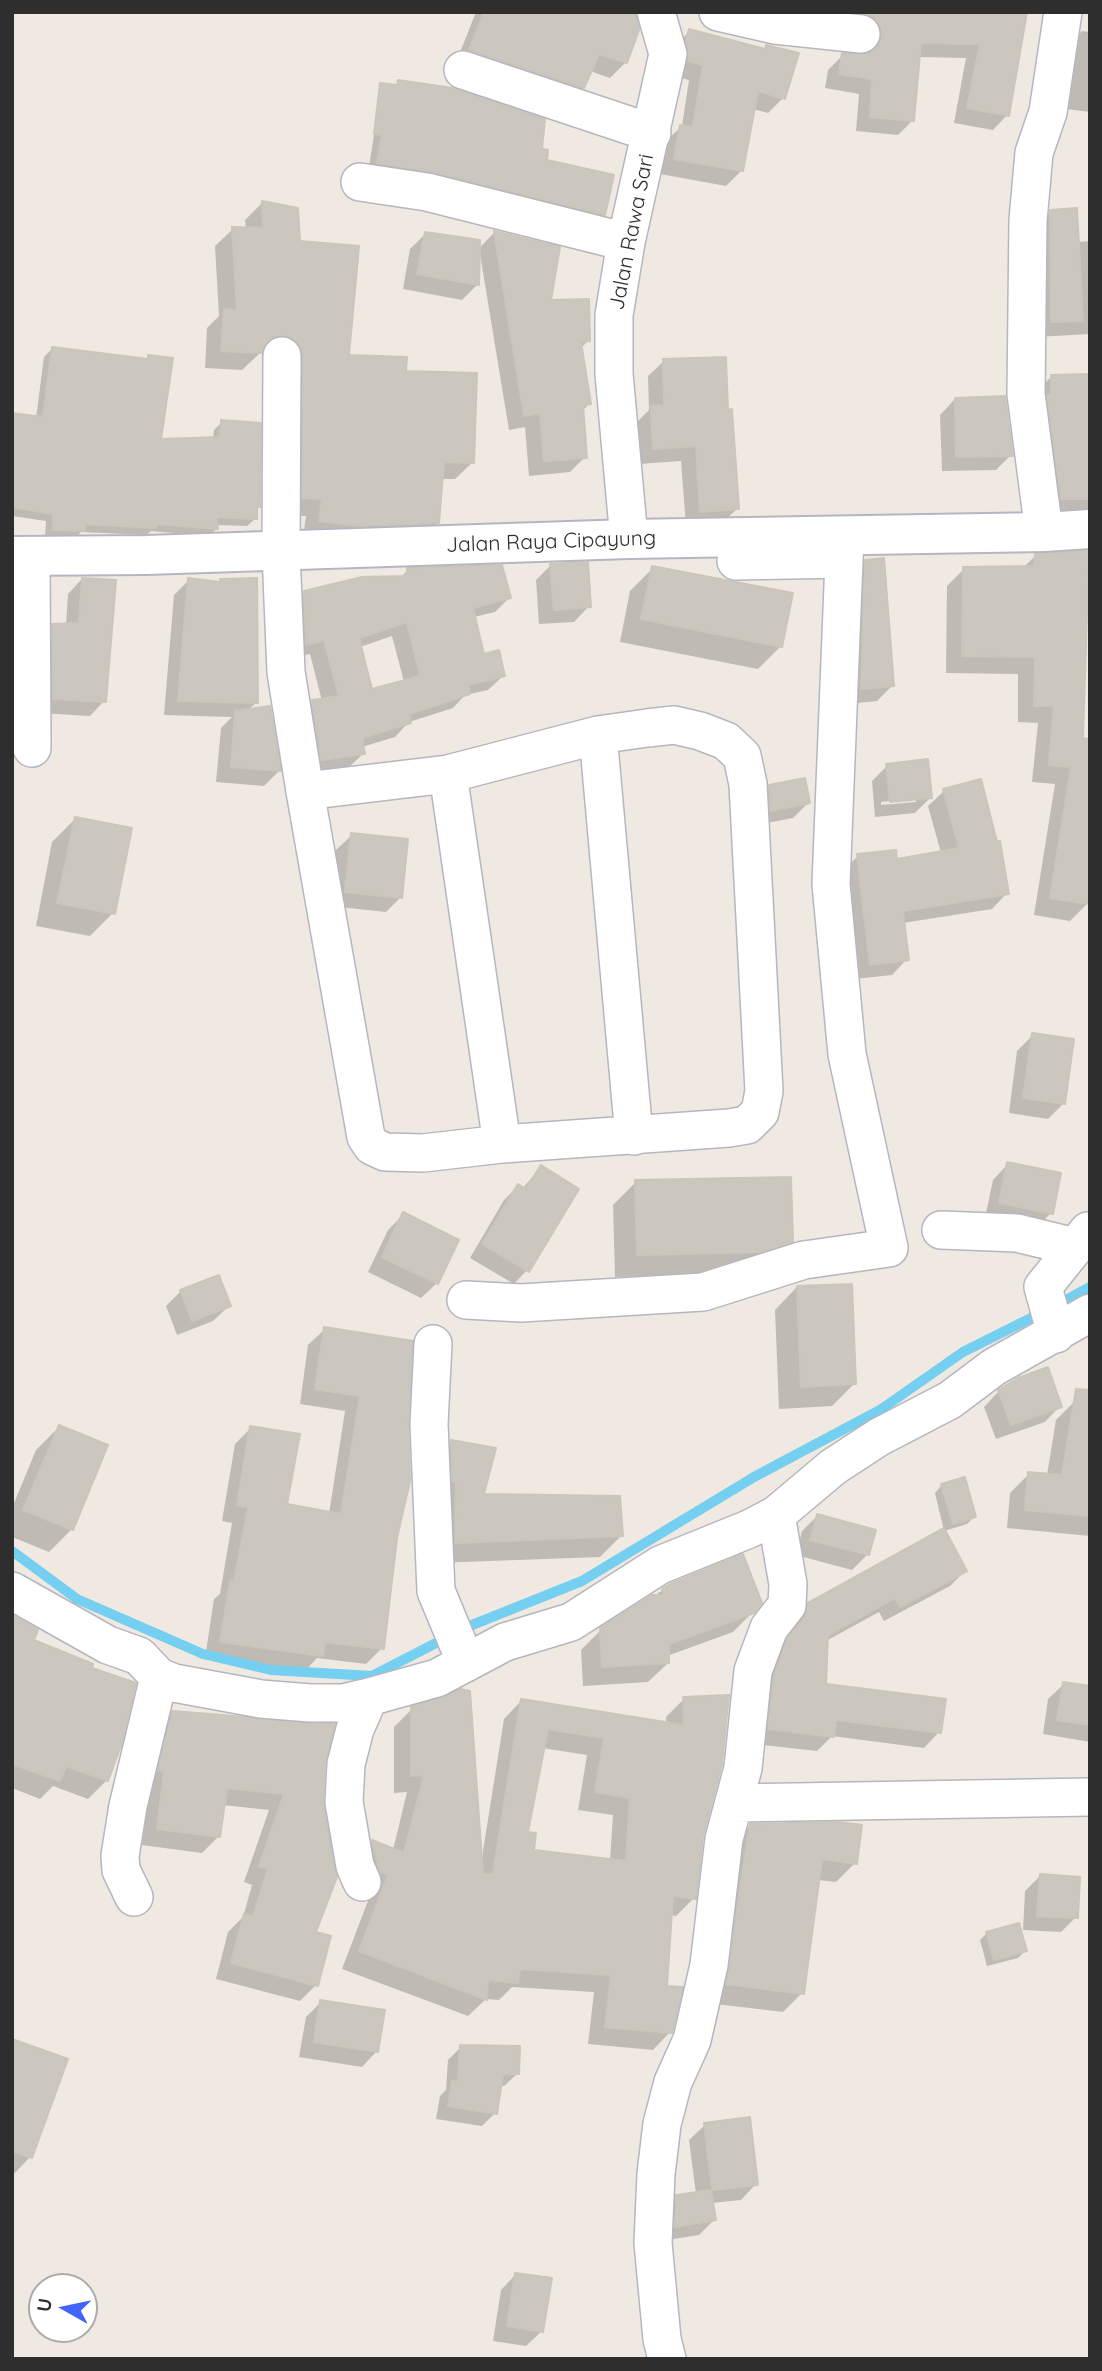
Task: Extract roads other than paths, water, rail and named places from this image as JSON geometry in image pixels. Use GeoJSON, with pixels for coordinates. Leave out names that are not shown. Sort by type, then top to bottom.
{"type":"FeatureCollection","features":[{"type":"Feature","properties":{"kind":"main road","name":"Jalan Raya Cipayung"},"geometry":{"type":"LineString","coordinates":[[22,556],[281,552],[629,539],[790,548],[845,547],[1090,529]]}},
{"type":"Feature","properties":{"kind":"street","name":"Jalan Rawa Sari"},"geometry":{"type":"LineString","coordinates":[[629,539],[614,374],[614,315],[626,242],[668,54],[656,12]]}},
{"type":"Feature","properties":{"kind":"street"},"geometry":{"type":"LineString","coordinates":[[718,12],[775,25],[861,34]]}},
{"type":"Feature","properties":{"kind":"street"},"geometry":{"type":"LineString","coordinates":[[1044,533],[1026,394],[1028,220],[1034,153],[1048,112],[1063,12]]}},
{"type":"Feature","properties":{"kind":"street"},"geometry":{"type":"LineString","coordinates":[[463,70],[652,133]]}},
{"type":"Feature","properties":{"kind":"street"},"geometry":{"type":"LineString","coordinates":[[360,181],[427,192],[626,242]]}},
{"type":"Feature","properties":{"kind":"street"},"geometry":{"type":"LineString","coordinates":[[282,356],[281,552],[286,672],[305,791],[366,1137],[372,1146],[385,1152],[423,1153],[502,1144],[634,1136],[747,1125],[760,1112],[764,1091],[748,784],[742,756],[726,741],[700,730],[674,725],[597,735],[448,774],[305,791]]}},
{"type":"Feature","properties":{"kind":"street"},"geometry":{"type":"LineString","coordinates":[[466,1300],[521,1303],[703,1292],[804,1260],[890,1248],[847,1054],[831,884],[845,547]]}},
{"type":"Feature","properties":{"kind":"street"},"geometry":{"type":"LineString","coordinates":[[736,561],[790,548]]}},
{"type":"Feature","properties":{"kind":"street"},"geometry":{"type":"LineString","coordinates":[[22,556],[32,748]]}},
{"type":"Feature","properties":{"kind":"street"},"geometry":{"type":"LineString","coordinates":[[597,735],[634,1136]]}},
{"type":"Feature","properties":{"kind":"street"},"geometry":{"type":"LineString","coordinates":[[448,774],[502,1144]]}},
{"type":"Feature","properties":{"kind":"street"},"geometry":{"type":"LineString","coordinates":[[941,1230],[1082,1237]]}},
{"type":"Feature","properties":{"kind":"street"},"geometry":{"type":"LineString","coordinates":[[1051,1317],[1044,1284],[1082,1237]]}},
{"type":"Feature","properties":{"kind":"street"},"geometry":{"type":"LineString","coordinates":[[12,1591],[108,1645],[139,1656],[159,1677],[174,1683],[261,1699],[343,1703],[369,1698],[437,1678],[505,1642],[571,1622],[660,1565],[749,1529],[776,1515],[833,1467],[868,1444],[950,1401],[1051,1317],[1090,1312]]}},
{"type":"Feature","properties":{"kind":"street"},"geometry":{"type":"LineString","coordinates":[[433,1344],[429,1424],[436,1591],[466,1662]]}},
{"type":"Feature","properties":{"kind":"street"},"geometry":{"type":"LineString","coordinates":[[667,2359],[662,2339],[653,2243],[656,2174],[669,2093],[692,2040],[709,1965],[724,1839],[735,1803],[748,1726],[753,1671],[769,1628],[787,1605],[788,1584],[776,1515]]}},
{"type":"Feature","properties":{"kind":"street"},"geometry":{"type":"LineString","coordinates":[[134,1898],[121,1870],[120,1856],[128,1806],[159,1677]]}},
{"type":"Feature","properties":{"kind":"street"},"geometry":{"type":"LineString","coordinates":[[362,1882],[355,1866],[344,1802],[346,1764],[355,1729],[369,1698]]}},
{"type":"Feature","properties":{"kind":"street"},"geometry":{"type":"LineString","coordinates":[[735,1803],[1090,1797]]}},
{"type":"Feature","properties":{"kind":"waterway"},"geometry":{"type":"LineString","coordinates":[[1057,1305],[1090,1287]]}},
{"type":"Feature","properties":{"kind":"waterway"},"geometry":{"type":"LineString","coordinates":[[467,1627],[582,1581],[754,1477],[880,1410],[963,1352],[1043,1312]]}},
{"type":"Feature","properties":{"kind":"waterway"},"geometry":{"type":"LineString","coordinates":[[12,1551],[77,1599],[203,1654],[271,1670],[372,1676],[438,1642]]}}]}
